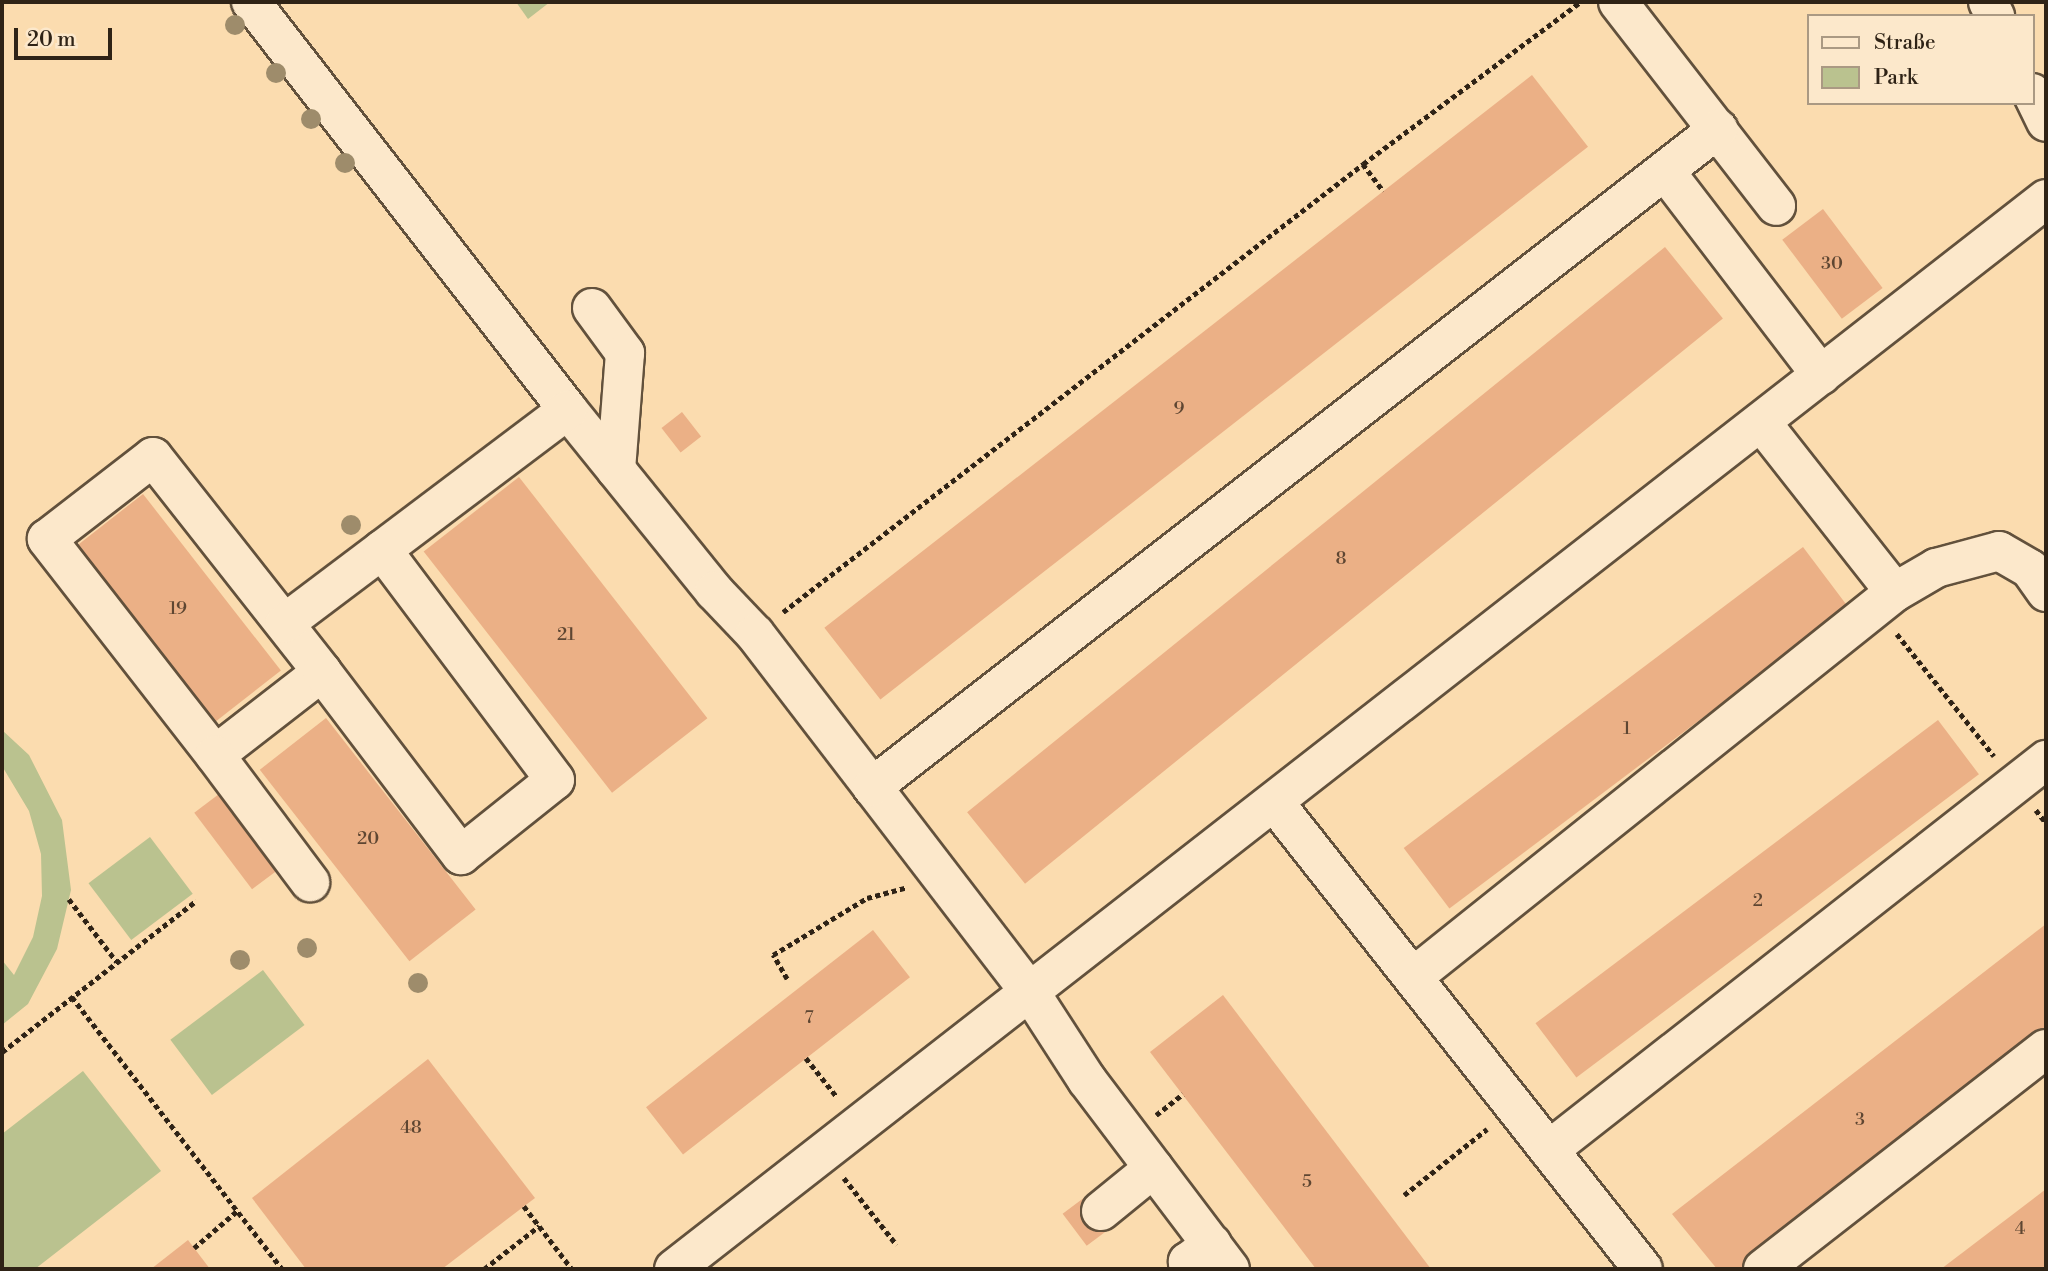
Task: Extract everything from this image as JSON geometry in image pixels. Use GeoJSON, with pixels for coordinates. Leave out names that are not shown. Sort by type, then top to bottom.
{"type":"FeatureCollection","features":[{"type":"Feature","properties":{"kind":"street"},"geometry":{"type":"LineString","coordinates":[[251,2],[568,410],[714,591],[755,634],[1030,992],[1087,1080],[1154,1168],[1212,1261]]}},
{"type":"Feature","properties":{"kind":"street"},"geometry":{"type":"LineString","coordinates":[[1618,2],[1776,206]]}},
{"type":"Feature","properties":{"kind":"street"},"geometry":{"type":"LineString","coordinates":[[2034,97],[2046,122]]}},
{"type":"Feature","properties":{"kind":"street"},"geometry":{"type":"LineString","coordinates":[[872,787],[1718,129]]}},
{"type":"Feature","properties":{"kind":"street"},"geometry":{"type":"LineString","coordinates":[[1665,171],[1821,375]]}},
{"type":"Feature","properties":{"kind":"street"},"geometry":{"type":"LineString","coordinates":[[674,1269],[2046,199]]}},
{"type":"Feature","properties":{"kind":"street"},"geometry":{"type":"LineString","coordinates":[[592,308],[625,353],[616,470]]}},
{"type":"Feature","properties":{"kind":"street"},"geometry":{"type":"LineString","coordinates":[[285,623],[568,410]]}},
{"type":"Feature","properties":{"kind":"street"},"geometry":{"type":"LineString","coordinates":[[1762,422],[1885,599]]}},
{"type":"Feature","properties":{"kind":"street"},"geometry":{"type":"LineString","coordinates":[[310,882],[47,539],[153,457],[285,623],[461,855],[555,780],[382,550]]}},
{"type":"Feature","properties":{"kind":"street"},"geometry":{"type":"LineString","coordinates":[[1413,977],[1885,599],[1936,568],[1999,551],[2030,569],[2046,593]]}},
{"type":"Feature","properties":{"kind":"street"},"geometry":{"type":"LineString","coordinates":[[215,755],[322,672]]}},
{"type":"Feature","properties":{"kind":"street"},"geometry":{"type":"LineString","coordinates":[[1549,1150],[2046,760]]}},
{"type":"Feature","properties":{"kind":"street"},"geometry":{"type":"LineString","coordinates":[[1274,802],[1643,1269]]}},
{"type":"Feature","properties":{"kind":"street"},"geometry":{"type":"LineString","coordinates":[[1763,1269],[2046,1049]]}},
{"type":"Feature","properties":{"kind":"street"},"geometry":{"type":"LineString","coordinates":[[1101,1211],[1154,1168]]}},
{"type":"Feature","properties":{"kind":"path"},"geometry":{"type":"LineString","coordinates":[[755,634],[1363,164],[1580,2]]}},
{"type":"Feature","properties":{"kind":"path"},"geometry":{"type":"LineString","coordinates":[[1363,164],[1382,191]]}},
{"type":"Feature","properties":{"kind":"path"},"geometry":{"type":"LineString","coordinates":[[1885,599],[2046,823]]}},
{"type":"Feature","properties":{"kind":"path"},"geometry":{"type":"LineString","coordinates":[[787,979],[773,955],[867,898],[942,878]]}},
{"type":"Feature","properties":{"kind":"path"},"geometry":{"type":"LineString","coordinates":[[69,899],[117,962]]}},
{"type":"Feature","properties":{"kind":"path"},"geometry":{"type":"LineString","coordinates":[[2,1052],[196,901]]}},
{"type":"Feature","properties":{"kind":"path"},"geometry":{"type":"LineString","coordinates":[[72,997],[282,1269]]}},
{"type":"Feature","properties":{"kind":"path"},"geometry":{"type":"LineString","coordinates":[[806,1058],[859,1126]]}},
{"type":"Feature","properties":{"kind":"path"},"geometry":{"type":"LineString","coordinates":[[1404,1195],[1515,1107]]}},
{"type":"Feature","properties":{"kind":"path"},"geometry":{"type":"LineString","coordinates":[[824,1152],[897,1245]]}},
{"type":"Feature","properties":{"kind":"path"},"geometry":{"type":"LineString","coordinates":[[524,1206],[572,1269]]}},
{"type":"Feature","properties":{"kind":"path"},"geometry":{"type":"LineString","coordinates":[[194,1248],[237,1211]]}},
{"type":"Feature","properties":{"kind":"path"},"geometry":{"type":"LineString","coordinates":[[484,1269],[539,1226]]}},
{"type":"Feature","properties":{"kind":"green space"},"geometry":{"type":"Polygon","coordinates":[[[516,2],[550,2],[528,19],[516,2]]]}},
{"type":"Feature","properties":{"kind":"green space"},"geometry":{"type":"Polygon","coordinates":[[[2,730],[29,755],[62,820],[71,890],[57,949],[28,1004],[2,1025],[2,960],[14,975],[33,937],[42,896],[41,854],[29,811],[2,766],[2,730]]]}},
{"type":"Feature","properties":{"kind":"green space"},"geometry":{"type":"Polygon","coordinates":[[[150,837],[193,894],[131,940],[89,883],[150,837]]]}},
{"type":"Feature","properties":{"kind":"green space"},"geometry":{"type":"Polygon","coordinates":[[[263,970],[305,1025],[212,1095],[170,1040],[263,970]]]}},
{"type":"Feature","properties":{"kind":"green space"},"geometry":{"type":"Polygon","coordinates":[[[83,1071],[161,1171],[35,1269],[2,1269],[2,1134],[83,1071]]]}},
{"type":"Feature","properties":{"kind":"building"},"geometry":{"type":"Polygon","coordinates":[[[1532,75],[1588,147],[880,700],[824,628],[1532,75]]]}},
{"type":"Feature","properties":{"kind":"building"},"geometry":{"type":"Polygon","coordinates":[[[1823,209],[1883,288],[1842,319],[1782,240],[1823,209]]]}},
{"type":"Feature","properties":{"kind":"building"},"geometry":{"type":"Polygon","coordinates":[[[1665,247],[1723,318],[1025,884],[967,812],[1665,247]]]}},
{"type":"Feature","properties":{"kind":"building"},"geometry":{"type":"Polygon","coordinates":[[[682,412],[701,436],[681,452],[662,428],[682,412]]]}},
{"type":"Feature","properties":{"kind":"building"},"geometry":{"type":"Polygon","coordinates":[[[519,477],[707,718],[612,793],[424,551],[519,477]]]}},
{"type":"Feature","properties":{"kind":"building"},"geometry":{"type":"Polygon","coordinates":[[[143,494],[281,671],[213,723],[75,547],[143,494]]]}},
{"type":"Feature","properties":{"kind":"building"},"geometry":{"type":"Polygon","coordinates":[[[1803,547],[1849,608],[1449,909],[1404,848],[1803,547]]]}},
{"type":"Feature","properties":{"kind":"building"},"geometry":{"type":"Polygon","coordinates":[[[326,718],[476,909],[409,961],[260,770],[326,718]]]}},
{"type":"Feature","properties":{"kind":"building"},"geometry":{"type":"Polygon","coordinates":[[[1938,720],[1979,774],[1576,1078],[1535,1023],[1938,720]]]}},
{"type":"Feature","properties":{"kind":"building"},"geometry":{"type":"Polygon","coordinates":[[[219,794],[277,871],[252,889],[194,813],[219,794]]]}},
{"type":"Feature","properties":{"kind":"building"},"geometry":{"type":"Polygon","coordinates":[[[2046,924],[2046,1027],[1739,1269],[1717,1269],[1672,1214],[2046,924]]]}},
{"type":"Feature","properties":{"kind":"building"},"geometry":{"type":"Polygon","coordinates":[[[873,930],[910,977],[683,1155],[646,1107],[873,930]]]}},
{"type":"Feature","properties":{"kind":"building"},"geometry":{"type":"Polygon","coordinates":[[[1223,995],[1431,1269],[1316,1269],[1150,1052],[1223,995]]]}},
{"type":"Feature","properties":{"kind":"building"},"geometry":{"type":"Polygon","coordinates":[[[428,1059],[535,1198],[442,1269],[306,1269],[252,1198],[428,1059]]]}},
{"type":"Feature","properties":{"kind":"building"},"geometry":{"type":"Polygon","coordinates":[[[2046,1189],[2046,1269],[1941,1269],[2046,1189]]]}},
{"type":"Feature","properties":{"kind":"building"},"geometry":{"type":"Polygon","coordinates":[[[1089,1194],[1113,1226],[1087,1246],[1063,1214],[1089,1194]]]}},
{"type":"Feature","properties":{"kind":"building"},"geometry":{"type":"Polygon","coordinates":[[[188,1240],[210,1269],[151,1269],[188,1240]]]}}]}
